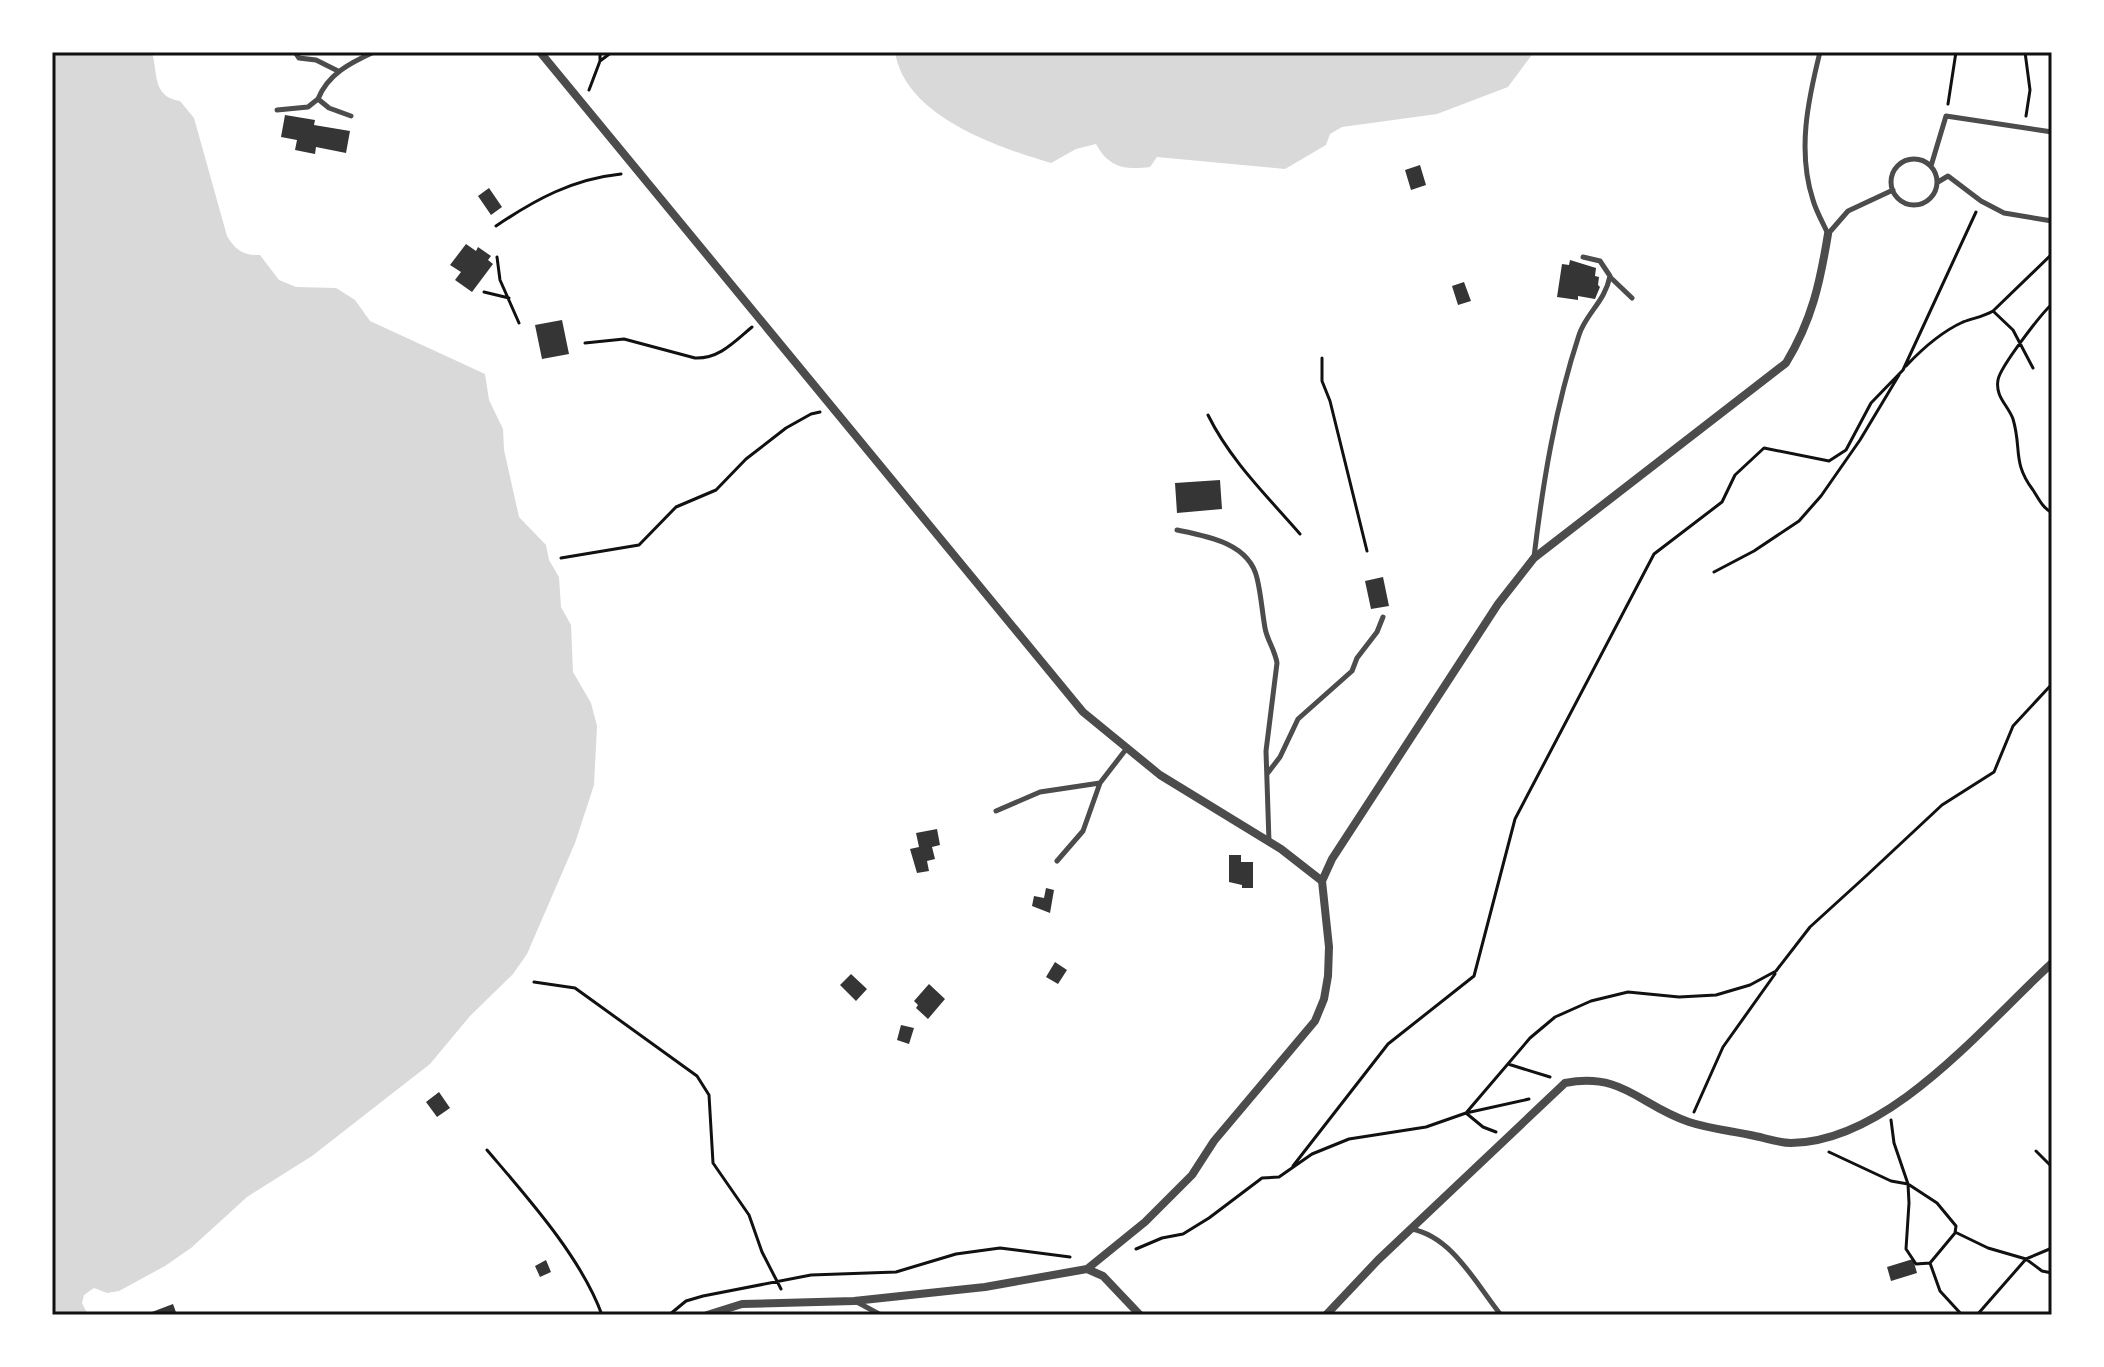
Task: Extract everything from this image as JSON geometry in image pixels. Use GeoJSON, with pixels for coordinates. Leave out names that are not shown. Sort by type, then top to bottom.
{"type":"FeatureCollection","features":[{"type":"Feature","properties":{"kind":"street"},"geometry":{"type":"LineString","coordinates":[[540,52],[1083,712],[1160,775],[1269,842],[1322,881]]}},
{"type":"Feature","properties":{"kind":"street"},"geometry":{"type":"LineString","coordinates":[[707,1315],[742,1304],[854,1301],[985,1287],[1088,1268],[1145,1222],[1192,1175],[1214,1141],[1315,1021],[1324,999],[1328,976],[1329,947],[1322,881],[1332,859],[1498,604],[1534,558],[1786,363],[1803,335],[1814,307],[1828,234]]}},
{"type":"Feature","properties":{"kind":"street"},"geometry":{"type":"LineString","coordinates":[[1326,1315],[1410,1228],[1565,1083],[1587,1079],[1617,1084],[1645,1102],[1690,1122],[1790,1143],[1835,1135],[1889,1108],[1942,1069],[2052,963]]}},
{"type":"Feature","properties":{"kind":"street"},"geometry":{"type":"LineString","coordinates":[[1088,1268],[1103,1276],[1140,1315]]}},
{"type":"Feature","properties":{"kind":"lane"},"geometry":{"type":"LineString","coordinates":[[295,52],[299,58],[316,60],[338,71]]}},
{"type":"Feature","properties":{"kind":"lane"},"geometry":{"type":"LineString","coordinates":[[277,110],[308,107],[318,99],[323,87],[338,71],[374,52]]}},
{"type":"Feature","properties":{"kind":"lane"},"geometry":{"type":"LineString","coordinates":[[1820,52],[1804,139],[1812,199],[1828,234],[1848,211],[1893,190]]}},
{"type":"Feature","properties":{"kind":"lane"},"geometry":{"type":"LineString","coordinates":[[318,99],[329,108],[351,116]]}},
{"type":"Feature","properties":{"kind":"lane"},"geometry":{"type":"LineString","coordinates":[[1931,166],[1915,158],[1900,163],[1892,176],[1893,190],[1905,203],[1921,204],[1934,194],[1937,182],[1931,166],[1946,116],[2052,132]]}},
{"type":"Feature","properties":{"kind":"lane"},"geometry":{"type":"LineString","coordinates":[[1937,182],[1948,176],[1981,201],[2004,213],[2052,221]]}},
{"type":"Feature","properties":{"kind":"lane"},"geometry":{"type":"LineString","coordinates":[[1583,257],[1600,261],[1632,298]]}},
{"type":"Feature","properties":{"kind":"lane"},"geometry":{"type":"LineString","coordinates":[[1534,558],[1542,487],[1568,370],[1580,330],[1607,292],[1610,276]]}},
{"type":"Feature","properties":{"kind":"lane"},"geometry":{"type":"LineString","coordinates":[[1177,530],[1229,545],[1246,556],[1257,575],[1266,634],[1276,652],[1277,663],[1269,717],[1266,774],[1269,842]]}},
{"type":"Feature","properties":{"kind":"lane"},"geometry":{"type":"LineString","coordinates":[[1266,774],[1280,757],[1298,719],[1352,671],[1383,617]]}},
{"type":"Feature","properties":{"kind":"lane"},"geometry":{"type":"LineString","coordinates":[[1057,861],[1083,831],[1100,783],[1127,747]]}},
{"type":"Feature","properties":{"kind":"lane"},"geometry":{"type":"LineString","coordinates":[[996,811],[1040,792],[1100,783]]}},
{"type":"Feature","properties":{"kind":"lane"},"geometry":{"type":"LineString","coordinates":[[1410,1228],[1428,1232],[1444,1242],[1501,1315]]}},
{"type":"Feature","properties":{"kind":"lane"},"geometry":{"type":"LineString","coordinates":[[854,1301],[881,1315]]}},
{"type":"Feature","properties":{"kind":"path"},"geometry":{"type":"LineString","coordinates":[[583,105],[600,61],[600,52]]}},
{"type":"Feature","properties":{"kind":"path"},"geometry":{"type":"LineString","coordinates":[[600,61],[612,52]]}},
{"type":"Feature","properties":{"kind":"path"},"geometry":{"type":"LineString","coordinates":[[1946,116],[1956,52]]}},
{"type":"Feature","properties":{"kind":"path"},"geometry":{"type":"LineString","coordinates":[[2025,52],[2030,90],[2025,127]]}},
{"type":"Feature","properties":{"kind":"path"},"geometry":{"type":"LineString","coordinates":[[496,226],[533,201],[575,182],[637,173]]}},
{"type":"Feature","properties":{"kind":"path"},"geometry":{"type":"LineString","coordinates":[[1714,572],[1754,551],[1799,521],[1821,496],[1903,370],[1981,201]]}},
{"type":"Feature","properties":{"kind":"path"},"geometry":{"type":"LineString","coordinates":[[1290,1169],[1388,1044],[1474,976],[1515,819],[1654,554],[1722,502],[1735,475],[1764,448],[1829,461],[1846,450],[1871,403],[1903,370],[1940,335],[1964,321],[1981,318],[1993,311],[2052,254]]}},
{"type":"Feature","properties":{"kind":"path"},"geometry":{"type":"LineString","coordinates":[[497,257],[500,280],[519,323]]}},
{"type":"Feature","properties":{"kind":"path"},"geometry":{"type":"LineString","coordinates":[[484,292],[509,298]]}},
{"type":"Feature","properties":{"kind":"path"},"geometry":{"type":"LineString","coordinates":[[2052,304],[2042,313],[1998,376],[2002,402],[2012,416],[2017,458],[2023,478],[2043,507],[2052,513]]}},
{"type":"Feature","properties":{"kind":"path"},"geometry":{"type":"LineString","coordinates":[[1993,311],[2013,330],[2033,368]]}},
{"type":"Feature","properties":{"kind":"path"},"geometry":{"type":"LineString","coordinates":[[585,343],[624,339],[707,359],[724,350],[761,320]]}},
{"type":"Feature","properties":{"kind":"path"},"geometry":{"type":"LineString","coordinates":[[1322,358],[1322,381],[1330,401],[1367,551]]}},
{"type":"Feature","properties":{"kind":"path"},"geometry":{"type":"LineString","coordinates":[[561,558],[639,545],[676,507],[716,490],[746,459],[786,428],[811,414],[834,409]]}},
{"type":"Feature","properties":{"kind":"path"},"geometry":{"type":"LineString","coordinates":[[1208,415],[1217,434],[1257,487],[1300,534]]}},
{"type":"Feature","properties":{"kind":"path"},"geometry":{"type":"LineString","coordinates":[[1690,1122],[1723,1047],[1810,927],[1942,805],[1994,772],[2013,726],[2052,684]]}},
{"type":"Feature","properties":{"kind":"path"},"geometry":{"type":"LineString","coordinates":[[1466,1113],[1530,1038],[1555,1017],[1591,1001],[1628,992],[1679,997],[1716,995],[1750,985],[1776,971]]}},
{"type":"Feature","properties":{"kind":"path"},"geometry":{"type":"LineString","coordinates":[[534,982],[575,988],[697,1076],[709,1095],[713,1163],[749,1215],[762,1252],[788,1303]]}},
{"type":"Feature","properties":{"kind":"path"},"geometry":{"type":"LineString","coordinates":[[1508,1064],[1565,1083]]}},
{"type":"Feature","properties":{"kind":"path"},"geometry":{"type":"LineString","coordinates":[[1134,1249],[1183,1234],[1262,1178],[1279,1177],[1312,1154],[1349,1139],[1426,1127],[1466,1113],[1550,1095]]}},
{"type":"Feature","properties":{"kind":"path"},"geometry":{"type":"LineString","coordinates":[[1808,1140],[1891,1181],[1908,1184],[1937,1203],[1953,1221],[1955,1233],[1930,1263],[1916,1264],[1906,1249],[1908,1184],[1894,1143],[1889,1108]]}},
{"type":"Feature","properties":{"kind":"path"},"geometry":{"type":"LineString","coordinates":[[1466,1113],[1483,1127],[1508,1135]]}},
{"type":"Feature","properties":{"kind":"path"},"geometry":{"type":"LineString","coordinates":[[487,1150],[529,1200],[585,1278],[602,1315]]}},
{"type":"Feature","properties":{"kind":"path"},"geometry":{"type":"LineString","coordinates":[[2036,1151],[2052,1167]]}},
{"type":"Feature","properties":{"kind":"path"},"geometry":{"type":"LineString","coordinates":[[1955,1233],[1988,1248],[2026,1259],[2042,1271],[2052,1273]]}},
{"type":"Feature","properties":{"kind":"path"},"geometry":{"type":"LineString","coordinates":[[669,1315],[686,1301],[811,1275],[896,1272],[956,1254],[1000,1248],[1071,1258],[1088,1268]]}},
{"type":"Feature","properties":{"kind":"path"},"geometry":{"type":"LineString","coordinates":[[1977,1315],[2026,1259],[2052,1248]]}},
{"type":"Feature","properties":{"kind":"path"},"geometry":{"type":"LineString","coordinates":[[1930,1263],[1940,1291],[1962,1315]]}},
{"type":"Feature","properties":{"kind":"shaded area"},"geometry":{"type":"Polygon","coordinates":[[[52,52],[152,52],[160,89],[171,99],[180,101],[194,118],[227,236],[233,245],[245,253],[260,255],[279,280],[296,287],[336,288],[355,300],[370,321],[485,374],[489,400],[503,429],[504,450],[519,517],[546,545],[549,560],[559,577],[561,607],[571,625],[573,672],[591,703],[597,726],[594,785],[575,843],[527,954],[513,974],[470,1016],[430,1064],[312,1156],[247,1197],[191,1248],[165,1266],[119,1291],[107,1293],[94,1288],[84,1295],[82,1303],[88,1315],[52,1315],[52,52]]]}},
{"type":"Feature","properties":{"kind":"shaded area"},"geometry":{"type":"Polygon","coordinates":[[[895,52],[1534,52],[1508,87],[1437,114],[1342,127],[1330,134],[1326,145],[1285,169],[1157,157],[1150,167],[1125,167],[1112,163],[1096,144],[1076,149],[1051,163],[1005,148],[956,126],[916,94],[902,74],[895,52]]]}},
{"type":"Feature","properties":{"kind":"building"},"geometry":{"type":"Polygon","coordinates":[[[285,115],[315,120],[314,125],[350,131],[346,153],[316,147],[315,154],[295,150],[297,140],[281,137],[285,115]]]}},
{"type":"Feature","properties":{"kind":"building"},"geometry":{"type":"Polygon","coordinates":[[[1420,165],[1426,185],[1411,190],[1405,170],[1420,165]]]}},
{"type":"Feature","properties":{"kind":"building"},"geometry":{"type":"Polygon","coordinates":[[[489,188],[502,207],[491,215],[478,196],[489,188]]]}},
{"type":"Feature","properties":{"kind":"building"},"geometry":{"type":"Polygon","coordinates":[[[466,244],[476,251],[478,247],[491,256],[488,260],[493,264],[472,292],[455,280],[461,272],[450,265],[466,244]]]}},
{"type":"Feature","properties":{"kind":"building"},"geometry":{"type":"Polygon","coordinates":[[[1570,260],[1596,268],[1595,276],[1599,277],[1600,287],[1595,299],[1557,297],[1562,264],[1569,265],[1570,260]]]}},
{"type":"Feature","properties":{"kind":"building"},"geometry":{"type":"Polygon","coordinates":[[[1464,282],[1471,301],[1458,305],[1452,286],[1464,282]]]}},
{"type":"Feature","properties":{"kind":"building"},"geometry":{"type":"Polygon","coordinates":[[[562,320],[569,354],[542,359],[535,325],[562,320]]]}},
{"type":"Feature","properties":{"kind":"building"},"geometry":{"type":"Polygon","coordinates":[[[1220,480],[1222,509],[1177,513],[1175,483],[1220,480]]]}},
{"type":"Feature","properties":{"kind":"building"},"geometry":{"type":"Polygon","coordinates":[[[1383,577],[1389,606],[1371,609],[1365,581],[1383,577]]]}},
{"type":"Feature","properties":{"kind":"building"},"geometry":{"type":"Polygon","coordinates":[[[937,829],[940,845],[932,847],[935,859],[927,861],[929,871],[917,873],[910,849],[919,847],[916,833],[937,829]]]}},
{"type":"Feature","properties":{"kind":"building"},"geometry":{"type":"Polygon","coordinates":[[[1229,855],[1241,855],[1241,862],[1253,862],[1253,888],[1242,888],[1242,885],[1229,882],[1229,855]]]}},
{"type":"Feature","properties":{"kind":"building"},"geometry":{"type":"Polygon","coordinates":[[[1046,888],[1054,890],[1050,913],[1032,906],[1034,896],[1044,898],[1046,888]]]}},
{"type":"Feature","properties":{"kind":"building"},"geometry":{"type":"Polygon","coordinates":[[[1055,962],[1067,970],[1058,984],[1046,977],[1055,962]]]}},
{"type":"Feature","properties":{"kind":"building"},"geometry":{"type":"Polygon","coordinates":[[[851,974],[867,989],[856,1001],[840,985],[851,974]]]}},
{"type":"Feature","properties":{"kind":"building"},"geometry":{"type":"Polygon","coordinates":[[[929,984],[945,999],[928,1019],[916,1008],[918,1005],[914,1001],[929,984]]]}},
{"type":"Feature","properties":{"kind":"building"},"geometry":{"type":"Polygon","coordinates":[[[901,1025],[914,1028],[909,1044],[897,1040],[901,1025]]]}},
{"type":"Feature","properties":{"kind":"building"},"geometry":{"type":"Polygon","coordinates":[[[439,1092],[450,1108],[437,1117],[426,1102],[439,1092]]]}},
{"type":"Feature","properties":{"kind":"building"},"geometry":{"type":"Polygon","coordinates":[[[1913,1259],[1917,1273],[1891,1281],[1887,1267],[1913,1259]]]}},
{"type":"Feature","properties":{"kind":"building"},"geometry":{"type":"Polygon","coordinates":[[[546,1260],[551,1272],[540,1277],[535,1266],[546,1260]]]}},
{"type":"Feature","properties":{"kind":"building"},"geometry":{"type":"Polygon","coordinates":[[[173,1304],[177,1315],[144,1315],[173,1304]]]}}]}
